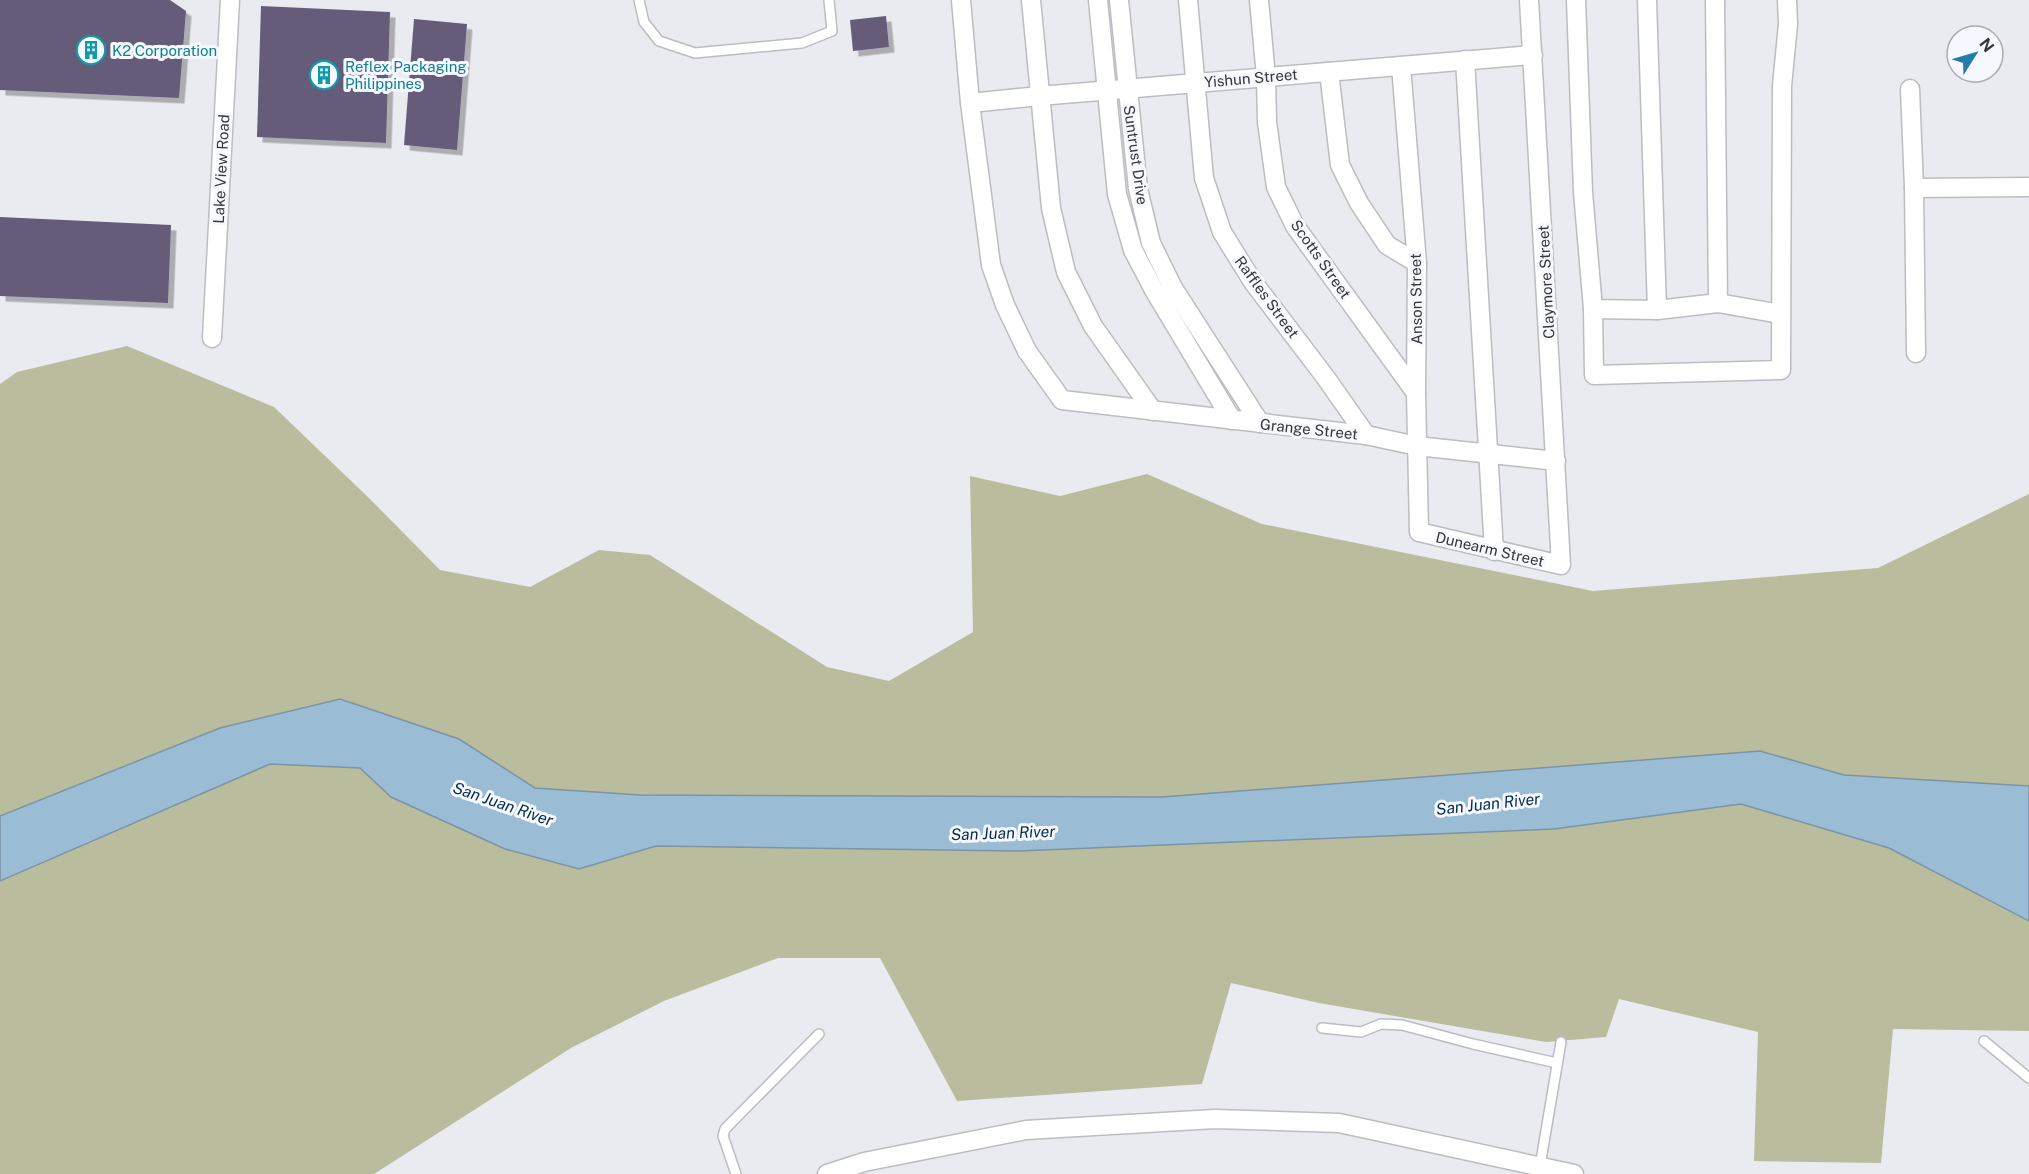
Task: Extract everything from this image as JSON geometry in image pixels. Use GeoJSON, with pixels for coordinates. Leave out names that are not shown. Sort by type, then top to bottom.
{"type":"FeatureCollection","features":[{"type":"Feature","properties":{"kind":"street","name":"Lake View Road"},"geometry":{"type":"LineString","coordinates":[[212,338],[230,0]]}},
{"type":"Feature","properties":{"kind":"street"},"geometry":{"type":"LineString","coordinates":[[961,0],[970,103]]}},
{"type":"Feature","properties":{"kind":"street"},"geometry":{"type":"LineString","coordinates":[[1031,0],[1051,208],[1066,272],[1093,326],[1153,411]]}},
{"type":"Feature","properties":{"kind":"street","name":"Suntrust Drive"},"geometry":{"type":"LineString","coordinates":[[1098,0],[1117,194],[1133,250],[1154,290],[1232,420]]}},
{"type":"Feature","properties":{"kind":"street","name":"Suntrust Drive"},"geometry":{"type":"LineString","coordinates":[[1119,0],[1138,189],[1151,243],[1173,288],[1260,423]]}},
{"type":"Feature","properties":{"kind":"street","name":"Raffles Street"},"geometry":{"type":"LineString","coordinates":[[1188,0],[1204,178],[1222,232],[1253,282],[1320,369],[1366,435]]}},
{"type":"Feature","properties":{"kind":"street","name":"Scotts Street"},"geometry":{"type":"LineString","coordinates":[[1259,0],[1266,77],[1267,122],[1276,187],[1295,226],[1416,393]]}},
{"type":"Feature","properties":{"kind":"street","name":"Claymore Street"},"geometry":{"type":"LineString","coordinates":[[1529,0],[1561,565]]}},
{"type":"Feature","properties":{"kind":"street"},"geometry":{"type":"LineString","coordinates":[[1576,0],[1583,192],[1593,309],[1594,375],[1780,370],[1782,86],[1788,24],[1786,0]]}},
{"type":"Feature","properties":{"kind":"street"},"geometry":{"type":"LineString","coordinates":[[1647,0],[1657,310]]}},
{"type":"Feature","properties":{"kind":"street"},"geometry":{"type":"LineString","coordinates":[[1715,0],[1718,303]]}},
{"type":"Feature","properties":{"kind":"street","name":"Yishun Street"},"geometry":{"type":"LineString","coordinates":[[970,103],[1533,55]]}},
{"type":"Feature","properties":{"kind":"street"},"geometry":{"type":"LineString","coordinates":[[1466,60],[1494,551]]}},
{"type":"Feature","properties":{"kind":"street","name":"Anson Street"},"geometry":{"type":"LineString","coordinates":[[1401,66],[1417,263],[1416,393],[1419,532]]}},
{"type":"Feature","properties":{"kind":"street"},"geometry":{"type":"LineString","coordinates":[[1329,72],[1340,165],[1359,203],[1387,245],[1417,263]]}},
{"type":"Feature","properties":{"kind":"street"},"geometry":{"type":"LineString","coordinates":[[1910,89],[1916,353]]}},
{"type":"Feature","properties":{"kind":"street","name":"Grange Street"},"geometry":{"type":"LineString","coordinates":[[970,103],[991,265],[1005,305],[1027,351],[1062,400],[1366,435],[1417,446],[1556,461]]}},
{"type":"Feature","properties":{"kind":"street"},"geometry":{"type":"LineString","coordinates":[[1914,188],[2029,187]]}},
{"type":"Feature","properties":{"kind":"street"},"geometry":{"type":"LineString","coordinates":[[1593,309],[1657,310],[1718,303],[1780,314]]}},
{"type":"Feature","properties":{"kind":"street","name":"Dunearm Street"},"geometry":{"type":"LineString","coordinates":[[1419,532],[1561,565]]}},
{"type":"Feature","properties":{"kind":"street"},"geometry":{"type":"LineString","coordinates":[[827,1174],[864,1162],[1026,1130],[1215,1119],[1339,1123],[1574,1174]]}},
{"type":"Feature","properties":{"kind":"lane"},"geometry":{"type":"LineString","coordinates":[[639,0],[644,22],[659,41],[695,53],[802,43],[832,31],[830,0]]}},
{"type":"Feature","properties":{"kind":"lane"},"geometry":{"type":"LineString","coordinates":[[1322,1028],[1361,1032],[1381,1024],[1402,1025],[1557,1063]]}},
{"type":"Feature","properties":{"kind":"lane"},"geometry":{"type":"LineString","coordinates":[[736,1174],[723,1136],[724,1129],[819,1034]]}},
{"type":"Feature","properties":{"kind":"lane"},"geometry":{"type":"LineString","coordinates":[[1984,1041],[2029,1078]]}},
{"type":"Feature","properties":{"kind":"lane"},"geometry":{"type":"LineString","coordinates":[[1540,1166],[1561,1042]]}},
{"type":"Feature","properties":{"kind":"green space"},"geometry":{"type":"Polygon","coordinates":[[[127,346],[274,407],[440,570],[530,587],[599,550],[650,555],[827,667],[889,681],[973,632],[970,476],[1060,496],[1147,474],[1262,524],[1593,591],[1878,568],[2029,494],[2029,1031],[1893,1029],[1881,1163],[1754,1161],[1758,1032],[1619,999],[1606,1037],[1546,1042],[1319,1003],[1231,983],[1202,1084],[957,1101],[880,958],[778,958],[664,1001],[571,1048],[374,1174],[0,1174],[0,384],[17,372],[127,346]]]}},
{"type":"Feature","properties":{"kind":"water","name":"San Juan River"},"geometry":{"type":"Polygon","coordinates":[[[340,699],[459,739],[535,788],[640,795],[1162,797],[1760,751],[1844,775],[2029,786],[2029,921],[1889,848],[1741,804],[1554,829],[1019,851],[656,846],[579,869],[505,849],[391,797],[360,768],[270,764],[0,881],[0,816],[220,728],[340,699]]]}},
{"type":"Feature","properties":{"kind":"building","name":"K2 Corporation"},"geometry":{"type":"Polygon","coordinates":[[[0,0],[170,0],[186,11],[179,98],[0,90],[0,0]]]}},
{"type":"Feature","properties":{"kind":"building","name":"Reflex Packaging Philippines"},"geometry":{"type":"Polygon","coordinates":[[[261,6],[390,12],[386,143],[257,137],[261,6]]]}},
{"type":"Feature","properties":{"kind":"building"},"geometry":{"type":"Polygon","coordinates":[[[886,16],[889,47],[853,51],[850,20],[886,16]]]}},
{"type":"Feature","properties":{"kind":"building"},"geometry":{"type":"Polygon","coordinates":[[[414,19],[467,24],[457,150],[404,145],[414,19]]]}},
{"type":"Feature","properties":{"kind":"building"},"geometry":{"type":"Polygon","coordinates":[[[0,217],[171,225],[168,303],[0,296],[0,217]]]}},
{"type":"Feature","properties":{"kind":"place","name":"K2 Corporation"},"geometry":{"type":"Point","coordinates":[91,50]}},
{"type":"Feature","properties":{"kind":"place","name":"Reflex Packaging Philippines"},"geometry":{"type":"Point","coordinates":[324,75]}}]}
